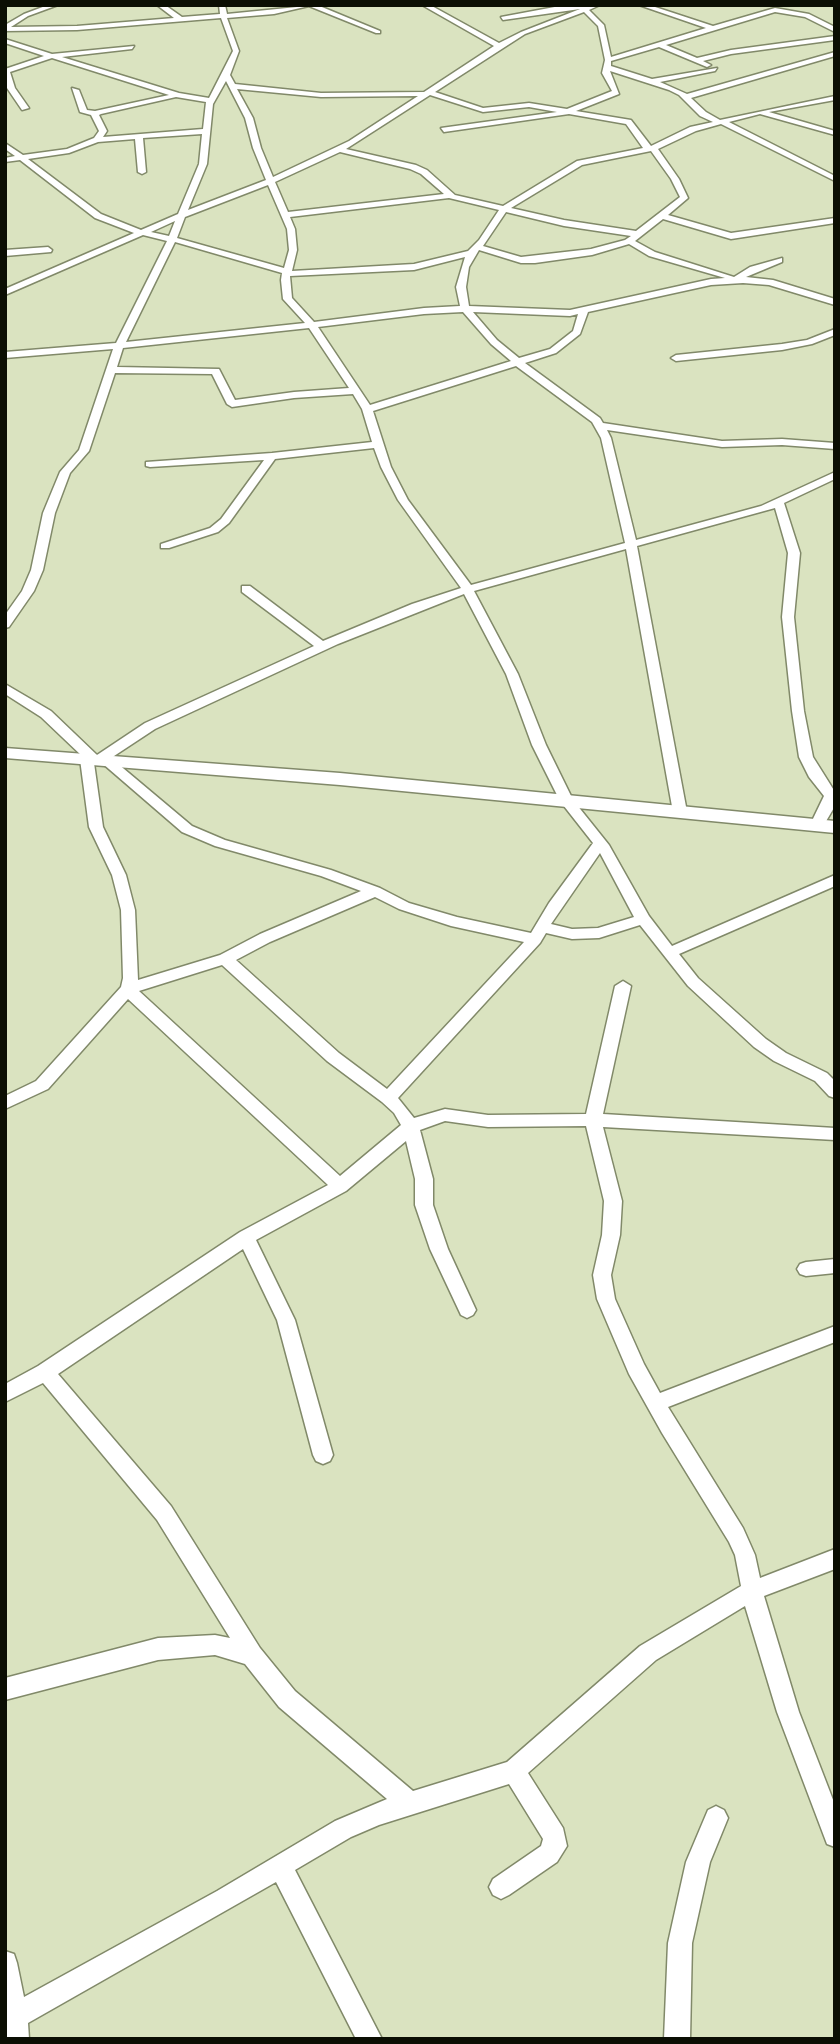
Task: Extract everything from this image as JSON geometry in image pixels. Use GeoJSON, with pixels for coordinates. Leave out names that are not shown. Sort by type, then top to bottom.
{"type":"FeatureCollection","features":[{"type":"Feature","properties":{"kind":"street"},"geometry":{"type":"LineString","coordinates":[[160,5],[180,19]]}},
{"type":"Feature","properties":{"kind":"street"},"geometry":{"type":"LineString","coordinates":[[5,29],[77,28],[180,19],[223,10],[274,12],[309,5],[378,32]]}},
{"type":"Feature","properties":{"kind":"street"},"geometry":{"type":"LineString","coordinates":[[425,5],[499,46]]}},
{"type":"Feature","properties":{"kind":"street"},"geometry":{"type":"LineString","coordinates":[[642,5],[712,27]]}},
{"type":"Feature","properties":{"kind":"street"},"geometry":{"type":"LineString","coordinates":[[5,29],[40,7],[52,6]]}},
{"type":"Feature","properties":{"kind":"street"},"geometry":{"type":"LineString","coordinates":[[503,18],[560,8],[591,8]]}},
{"type":"Feature","properties":{"kind":"street"},"geometry":{"type":"LineString","coordinates":[[5,292],[140,232],[271,181],[338,149],[499,46],[528,31],[591,8]]}},
{"type":"Feature","properties":{"kind":"street"},"geometry":{"type":"LineString","coordinates":[[444,130],[566,113],[589,101],[617,92],[606,73],[601,24],[591,8]]}},
{"type":"Feature","properties":{"kind":"street"},"geometry":{"type":"LineString","coordinates":[[607,64],[712,27],[783,9],[807,15],[835,30]]}},
{"type":"Feature","properties":{"kind":"street"},"geometry":{"type":"LineString","coordinates":[[5,624],[27,591],[37,570],[49,513],[65,472],[84,451],[119,346],[172,239],[203,164],[209,99],[226,75],[236,51],[225,24],[223,10]]}},
{"type":"Feature","properties":{"kind":"street"},"geometry":{"type":"LineString","coordinates":[[697,60],[731,52],[835,38]]}},
{"type":"Feature","properties":{"kind":"street"},"geometry":{"type":"LineString","coordinates":[[5,41],[178,95],[209,99]]}},
{"type":"Feature","properties":{"kind":"street"},"geometry":{"type":"LineString","coordinates":[[650,81],[715,69],[658,44]]}},
{"type":"Feature","properties":{"kind":"street"},"geometry":{"type":"LineString","coordinates":[[25,108],[11,88],[6,71],[49,56],[132,47]]}},
{"type":"Feature","properties":{"kind":"street"},"geometry":{"type":"LineString","coordinates":[[685,97],[835,54]]}},
{"type":"Feature","properties":{"kind":"street"},"geometry":{"type":"LineString","coordinates":[[607,64],[672,88],[703,114],[835,179]]}},
{"type":"Feature","properties":{"kind":"street"},"geometry":{"type":"LineString","coordinates":[[226,75],[249,118],[257,148],[287,215],[292,250],[285,279],[288,299],[311,324],[367,408],[386,467],[403,500],[468,589],[478,613],[512,674],[539,745],[567,801],[600,843],[643,919],[693,982],[760,1043],[780,1057],[828,1078],[835,1092]]}},
{"type":"Feature","properties":{"kind":"street"},"geometry":{"type":"LineString","coordinates":[[5,145],[86,210],[140,232],[287,273],[414,267],[474,250],[521,260],[592,252],[632,238],[682,200],[684,195],[630,122],[523,105],[483,110],[421,94],[330,95],[259,89],[233,91]]}},
{"type":"Feature","properties":{"kind":"street"},"geometry":{"type":"LineString","coordinates":[[75,90],[83,111],[96,113],[178,95]]}},
{"type":"Feature","properties":{"kind":"street"},"geometry":{"type":"LineString","coordinates":[[835,97],[760,111],[681,133],[651,149],[580,163],[504,209],[474,250],[461,287],[464,309],[494,342],[601,426],[722,444],[782,442],[835,446]]}},
{"type":"Feature","properties":{"kind":"street"},"geometry":{"type":"LineString","coordinates":[[760,111],[835,133]]}},
{"type":"Feature","properties":{"kind":"street"},"geometry":{"type":"LineString","coordinates":[[96,113],[103,131],[97,140]]}},
{"type":"Feature","properties":{"kind":"street"},"geometry":{"type":"LineString","coordinates":[[5,160],[69,150],[97,140],[206,131]]}},
{"type":"Feature","properties":{"kind":"street"},"geometry":{"type":"LineString","coordinates":[[139,136],[142,172]]}},
{"type":"Feature","properties":{"kind":"street"},"geometry":{"type":"LineString","coordinates":[[338,149],[413,167],[424,172],[448,195]]}},
{"type":"Feature","properties":{"kind":"street"},"geometry":{"type":"LineString","coordinates":[[287,215],[448,195],[632,238],[652,254],[740,279],[769,282],[835,302]]}},
{"type":"Feature","properties":{"kind":"street"},"geometry":{"type":"LineString","coordinates":[[660,215],[730,236],[835,220]]}},
{"type":"Feature","properties":{"kind":"street"},"geometry":{"type":"LineString","coordinates":[[5,253],[48,250]]}},
{"type":"Feature","properties":{"kind":"street"},"geometry":{"type":"LineString","coordinates":[[5,355],[228,336],[424,311],[464,309],[583,312],[711,282],[740,279],[753,269],[779,260]]}},
{"type":"Feature","properties":{"kind":"street"},"geometry":{"type":"LineString","coordinates":[[367,408],[553,351],[577,332],[583,312]]}},
{"type":"Feature","properties":{"kind":"street"},"geometry":{"type":"LineString","coordinates":[[676,358],[782,347],[809,342],[835,332]]}},
{"type":"Feature","properties":{"kind":"street"},"geometry":{"type":"LineString","coordinates":[[111,370],[216,371],[232,404],[294,395],[356,391]]}},
{"type":"Feature","properties":{"kind":"street"},"geometry":{"type":"LineString","coordinates":[[601,426],[631,543],[680,812]]}},
{"type":"Feature","properties":{"kind":"street"},"geometry":{"type":"LineString","coordinates":[[150,464],[272,456],[380,444]]}},
{"type":"Feature","properties":{"kind":"street"},"geometry":{"type":"LineString","coordinates":[[165,546],[214,530],[225,521],[272,456]]}},
{"type":"Feature","properties":{"kind":"street"},"geometry":{"type":"LineString","coordinates":[[96,759],[150,726],[322,646],[468,589],[779,503],[832,479]]}},
{"type":"Feature","properties":{"kind":"street"},"geometry":{"type":"LineString","coordinates":[[5,753],[826,826],[832,800],[806,757],[797,711],[788,617],[794,553],[779,503]]}},
{"type":"Feature","properties":{"kind":"street"},"geometry":{"type":"LineString","coordinates":[[246,589],[322,646]]}},
{"type":"Feature","properties":{"kind":"street"},"geometry":{"type":"LineString","coordinates":[[5,688],[46,714],[96,759],[187,829],[220,843],[326,873],[375,891],[404,906],[456,922],[538,933],[572,934],[599,933],[643,919]]}},
{"type":"Feature","properties":{"kind":"street"},"geometry":{"type":"LineString","coordinates":[[5,1103],[42,1085],[128,989],[131,978],[128,910],[119,875],[96,827],[96,759]]}},
{"type":"Feature","properties":{"kind":"street"},"geometry":{"type":"LineString","coordinates":[[388,1098],[538,933],[600,843]]}},
{"type":"Feature","properties":{"kind":"street"},"geometry":{"type":"LineString","coordinates":[[670,953],[835,880]]}},
{"type":"Feature","properties":{"kind":"street"},"geometry":{"type":"LineString","coordinates":[[128,989],[225,959],[375,891]]}},
{"type":"Feature","properties":{"kind":"street"},"geometry":{"type":"LineString","coordinates":[[225,959],[333,1057],[400,1109],[411,1127],[424,1179],[424,1205],[439,1249],[467,1310]]}},
{"type":"Feature","properties":{"kind":"street"},"geometry":{"type":"LineString","coordinates":[[623,986],[593,1120],[613,1201],[611,1235],[602,1275],[606,1299],[616,1327],[656,1403],[746,1555],[751,1591],[788,1712],[835,1836]]}},
{"type":"Feature","properties":{"kind":"street"},"geometry":{"type":"LineString","coordinates":[[128,989],[340,1186]]}},
{"type":"Feature","properties":{"kind":"street"},"geometry":{"type":"LineString","coordinates":[[5,1394],[45,1372],[246,1237],[340,1186],[411,1127],[429,1118],[445,1115],[488,1121],[593,1120],[835,1134]]}},
{"type":"Feature","properties":{"kind":"street"},"geometry":{"type":"LineString","coordinates":[[246,1237],[286,1320],[323,1455]]}},
{"type":"Feature","properties":{"kind":"street"},"geometry":{"type":"LineString","coordinates":[[806,1269],[835,1266]]}},
{"type":"Feature","properties":{"kind":"street"},"geometry":{"type":"LineString","coordinates":[[656,1403],[835,1334]]}},
{"type":"Feature","properties":{"kind":"street"},"geometry":{"type":"LineString","coordinates":[[45,1372],[164,1513],[252,1655],[287,1699],[411,1805]]}},
{"type":"Feature","properties":{"kind":"street"},"geometry":{"type":"LineString","coordinates":[[5,1963],[15,2027],[343,1829],[377,1814],[514,1771],[648,1653],[751,1591],[835,1559]]}},
{"type":"Feature","properties":{"kind":"street"},"geometry":{"type":"LineString","coordinates":[[5,1689],[158,1649],[215,1645],[252,1655]]}},
{"type":"Feature","properties":{"kind":"street"},"geometry":{"type":"LineString","coordinates":[[501,1887],[549,1854],[555,1846],[555,1836],[514,1771]]}},
{"type":"Feature","properties":{"kind":"street"},"geometry":{"type":"LineString","coordinates":[[677,2039],[680,1943],[698,1862],[716,1818]]}},
{"type":"Feature","properties":{"kind":"street"},"geometry":{"type":"LineString","coordinates":[[281,1867],[370,2039]]}}]}
